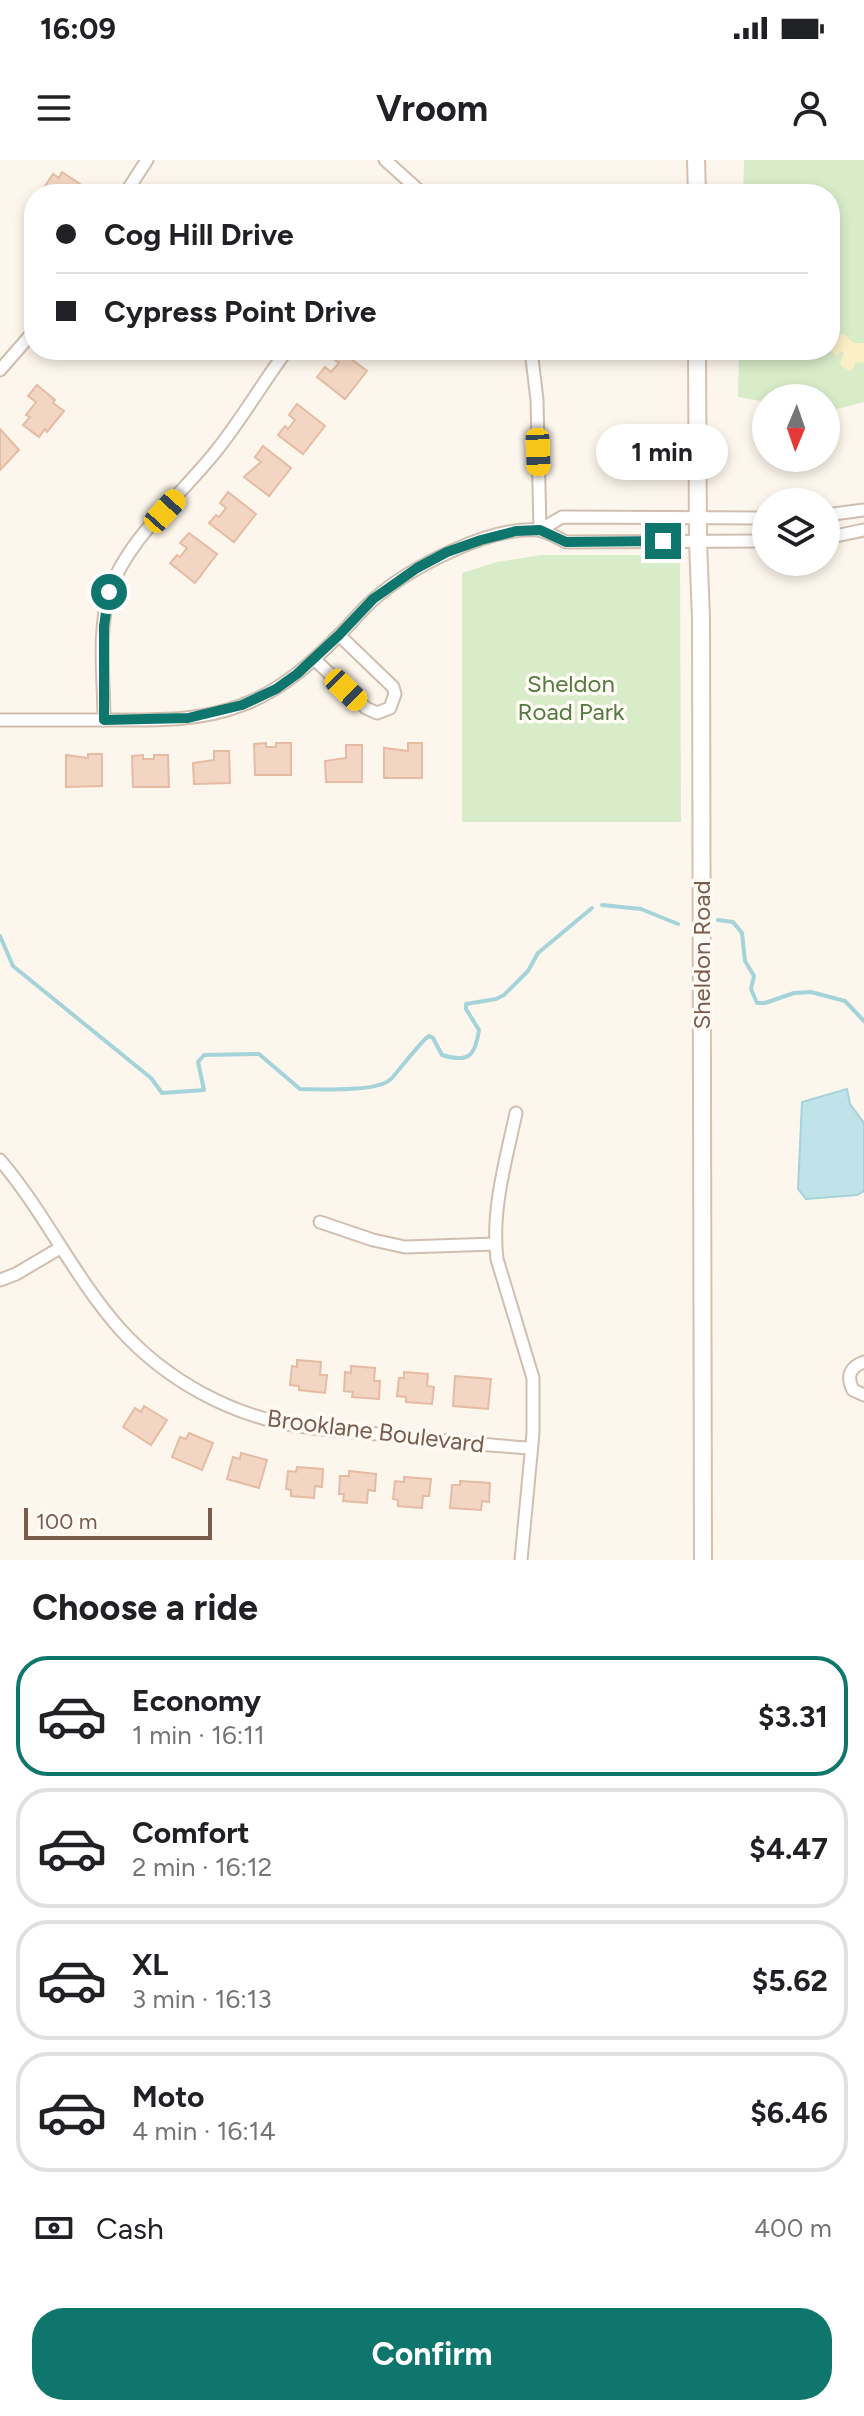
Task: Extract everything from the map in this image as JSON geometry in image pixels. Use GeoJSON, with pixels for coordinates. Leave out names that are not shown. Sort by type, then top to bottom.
{"type":"FeatureCollection","features":[{"type":"Feature","properties":{"kind":"main road"},"geometry":{"type":"LineString","coordinates":[[696,160],[697,184]]}},
{"type":"Feature","properties":{"kind":"main road","name":"Sheldon Road"},"geometry":{"type":"LineString","coordinates":[[697,360],[701,618],[703,1560]]}},
{"type":"Feature","properties":{"kind":"street"},"geometry":{"type":"LineString","coordinates":[[131,184],[147,160]]}},
{"type":"Feature","properties":{"kind":"street"},"geometry":{"type":"LineString","coordinates":[[385,160],[412,184]]}},
{"type":"Feature","properties":{"kind":"street"},"geometry":{"type":"LineString","coordinates":[[0,370],[24,342]]}},
{"type":"Feature","properties":{"kind":"street"},"geometry":{"type":"LineString","coordinates":[[104,720],[104,626],[109,592],[120,567],[137,541],[220,446],[280,360]]}},
{"type":"Feature","properties":{"kind":"street"},"geometry":{"type":"LineString","coordinates":[[532,360],[537,400],[540,530]]}},
{"type":"Feature","properties":{"kind":"street"},"geometry":{"type":"LineString","coordinates":[[840,513],[864,510]]}},
{"type":"Feature","properties":{"kind":"street"},"geometry":{"type":"LineString","coordinates":[[540,530],[562,517],[752,518]]}},
{"type":"Feature","properties":{"kind":"street"},"geometry":{"type":"LineString","coordinates":[[0,720],[173,720],[214,714],[242,705],[276,689],[314,659],[373,599],[427,563],[481,540],[516,531],[540,530],[566,542],[752,541]]}},
{"type":"Feature","properties":{"kind":"street"},"geometry":{"type":"LineString","coordinates":[[840,535],[864,530]]}},
{"type":"Feature","properties":{"kind":"street"},"geometry":{"type":"LineString","coordinates":[[314,659],[366,708],[377,713],[390,708],[395,694],[393,687],[339,635]]}},
{"type":"Feature","properties":{"kind":"street"},"geometry":{"type":"LineString","coordinates":[[516,1113],[501,1184],[495,1244],[533,1378],[533,1433],[521,1560]]}},
{"type":"Feature","properties":{"kind":"street","name":"Brooklane Boulevard"},"geometry":{"type":"LineString","coordinates":[[0,1160],[120,1329],[151,1360],[184,1383],[260,1418],[299,1427],[530,1448]]}},
{"type":"Feature","properties":{"kind":"street"},"geometry":{"type":"LineString","coordinates":[[320,1222],[405,1247],[495,1244]]}},
{"type":"Feature","properties":{"kind":"street"},"geometry":{"type":"LineString","coordinates":[[0,1280],[60,1248]]}},
{"type":"Feature","properties":{"kind":"street"},"geometry":{"type":"LineString","coordinates":[[864,1362],[855,1365],[849,1383],[853,1390],[864,1395]]}},
{"type":"Feature","properties":{"kind":"green space"},"geometry":{"type":"Polygon","coordinates":[[[744,160],[864,160],[864,402],[840,408],[840,384],[752,384],[752,400],[738,397],[739,360],[840,360],[840,184],[743,184],[744,160]]]}},
{"type":"Feature","properties":{"kind":"green space","name":"Sheldon Road Park"},"geometry":{"type":"Polygon","coordinates":[[[541,555],[680,555],[681,822],[462,822],[462,573],[497,562],[541,555]]]}},
{"type":"Feature","properties":{"kind":"sand"},"geometry":{"type":"Polygon","coordinates":[[[844,334],[854,343],[864,343],[864,363],[855,362],[855,367],[850,371],[840,365],[844,353],[840,351],[840,335],[844,334]]]}},
{"type":"Feature","properties":{"kind":"water"},"geometry":{"type":"Polygon","coordinates":[[[847,1089],[850,1104],[864,1123],[864,1191],[857,1195],[806,1199],[798,1189],[802,1102],[847,1089]]]}},
{"type":"Feature","properties":{"kind":"building"},"geometry":{"type":"Polygon","coordinates":[[[62,172],[80,184],[46,184],[53,174],[59,178],[62,172]]]}},
{"type":"Feature","properties":{"kind":"building"},"geometry":{"type":"Polygon","coordinates":[[[335,360],[353,360],[367,371],[345,399],[317,377],[325,367],[331,372],[339,363],[335,360]]]}},
{"type":"Feature","properties":{"kind":"building"},"geometry":{"type":"Polygon","coordinates":[[[37,385],[64,411],[39,437],[23,425],[36,402],[28,396],[37,385]]]}},
{"type":"Feature","properties":{"kind":"building"},"geometry":{"type":"Polygon","coordinates":[[[297,404],[325,426],[303,454],[278,435],[295,420],[289,415],[297,404]]]}},
{"type":"Feature","properties":{"kind":"building"},"geometry":{"type":"Polygon","coordinates":[[[0,429],[19,450],[0,470],[0,429]]]}},
{"type":"Feature","properties":{"kind":"building"},"geometry":{"type":"Polygon","coordinates":[[[263,446],[291,468],[269,496],[244,477],[261,462],[255,457],[263,446]]]}},
{"type":"Feature","properties":{"kind":"building"},"geometry":{"type":"Polygon","coordinates":[[[228,492],[256,514],[234,542],[209,523],[226,508],[220,503],[228,492]]]}},
{"type":"Feature","properties":{"kind":"building"},"geometry":{"type":"Polygon","coordinates":[[[189,533],[217,554],[195,583],[170,563],[187,548],[180,543],[189,533]]]}},
{"type":"Feature","properties":{"kind":"building"},"geometry":{"type":"Polygon","coordinates":[[[266,743],[266,747],[276,747],[276,743],[291,743],[291,775],[255,775],[254,744],[266,743]]]}},
{"type":"Feature","properties":{"kind":"building"},"geometry":{"type":"Polygon","coordinates":[[[408,743],[422,743],[422,778],[384,778],[384,748],[408,751],[408,743]]]}},
{"type":"Feature","properties":{"kind":"building"},"geometry":{"type":"Polygon","coordinates":[[[346,745],[362,745],[362,782],[326,782],[325,761],[346,758],[346,745]]]}},
{"type":"Feature","properties":{"kind":"building"},"geometry":{"type":"Polygon","coordinates":[[[214,751],[229,751],[230,783],[194,784],[193,763],[214,760],[214,751]]]}},
{"type":"Feature","properties":{"kind":"building"},"geometry":{"type":"Polygon","coordinates":[[[88,754],[102,754],[102,786],[66,787],[66,755],[88,758],[88,754]]]}},
{"type":"Feature","properties":{"kind":"building"},"geometry":{"type":"Polygon","coordinates":[[[143,755],[143,759],[154,759],[154,755],[168,755],[169,787],[133,787],[132,756],[143,755]]]}},
{"type":"Feature","properties":{"kind":"building"},"geometry":{"type":"Polygon","coordinates":[[[297,1360],[321,1362],[320,1375],[327,1375],[325,1393],[299,1390],[299,1386],[290,1385],[292,1366],[297,1367],[297,1360]]]}},
{"type":"Feature","properties":{"kind":"building"},"geometry":{"type":"Polygon","coordinates":[[[351,1366],[375,1368],[374,1381],[380,1381],[379,1399],[352,1397],[353,1392],[344,1391],[345,1372],[351,1373],[351,1366]]]}},
{"type":"Feature","properties":{"kind":"building"},"geometry":{"type":"Polygon","coordinates":[[[404,1372],[428,1374],[427,1386],[434,1387],[432,1404],[406,1402],[406,1397],[397,1396],[399,1378],[404,1378],[404,1372]]]}},
{"type":"Feature","properties":{"kind":"building"},"geometry":{"type":"Polygon","coordinates":[[[455,1376],[491,1379],[488,1409],[453,1406],[455,1376]]]}},
{"type":"Feature","properties":{"kind":"building"},"geometry":{"type":"Polygon","coordinates":[[[144,1406],[167,1420],[151,1445],[123,1427],[135,1408],[141,1412],[144,1406]]]}},
{"type":"Feature","properties":{"kind":"building"},"geometry":{"type":"Polygon","coordinates":[[[189,1433],[213,1443],[202,1470],[172,1457],[180,1437],[186,1439],[189,1433]]]}},
{"type":"Feature","properties":{"kind":"building"},"geometry":{"type":"Polygon","coordinates":[[[241,1453],[267,1460],[259,1488],[227,1479],[233,1457],[240,1459],[241,1453]]]}},
{"type":"Feature","properties":{"kind":"building"},"geometry":{"type":"Polygon","coordinates":[[[297,1467],[323,1469],[322,1487],[315,1486],[314,1498],[291,1496],[291,1490],[286,1489],[288,1471],[296,1472],[297,1467]]]}},
{"type":"Feature","properties":{"kind":"building"},"geometry":{"type":"Polygon","coordinates":[[[349,1471],[376,1474],[375,1491],[368,1490],[367,1503],[343,1501],[344,1494],[339,1494],[340,1476],[349,1476],[349,1471]]]}},
{"type":"Feature","properties":{"kind":"building"},"geometry":{"type":"Polygon","coordinates":[[[404,1477],[431,1479],[429,1496],[423,1496],[422,1508],[398,1506],[398,1500],[393,1499],[395,1481],[404,1482],[404,1477]]]}},
{"type":"Feature","properties":{"kind":"building"},"geometry":{"type":"Polygon","coordinates":[[[460,1481],[490,1483],[489,1502],[482,1501],[481,1510],[450,1508],[452,1485],[460,1485],[460,1481]]]}},
{"type":"Feature","properties":{"kind":"waterway"},"geometry":{"type":"LineString","coordinates":[[602,905],[641,909],[678,924]]}},
{"type":"Feature","properties":{"kind":"waterway"},"geometry":{"type":"LineString","coordinates":[[0,936],[13,966],[151,1078],[162,1093],[204,1090],[198,1062],[204,1055],[259,1054],[300,1089],[349,1089],[385,1083],[429,1036],[442,1055],[458,1058],[469,1056],[479,1030],[466,1004],[504,995],[528,971],[538,953],[592,908]]}},
{"type":"Feature","properties":{"kind":"waterway"},"geometry":{"type":"LineString","coordinates":[[718,920],[733,922],[742,933],[745,961],[754,976],[751,989],[757,1003],[794,993],[811,992],[845,1001],[864,1021]]}},
{"type":"Feature","properties":{"kind":"route"},"geometry":{"type":"LineString","coordinates":[[109,592],[104,626],[104,720],[173,720],[214,714],[276,689],[314,659],[373,599],[417,568],[447,552],[516,531],[540,530],[566,542],[663,541]]}}]}
